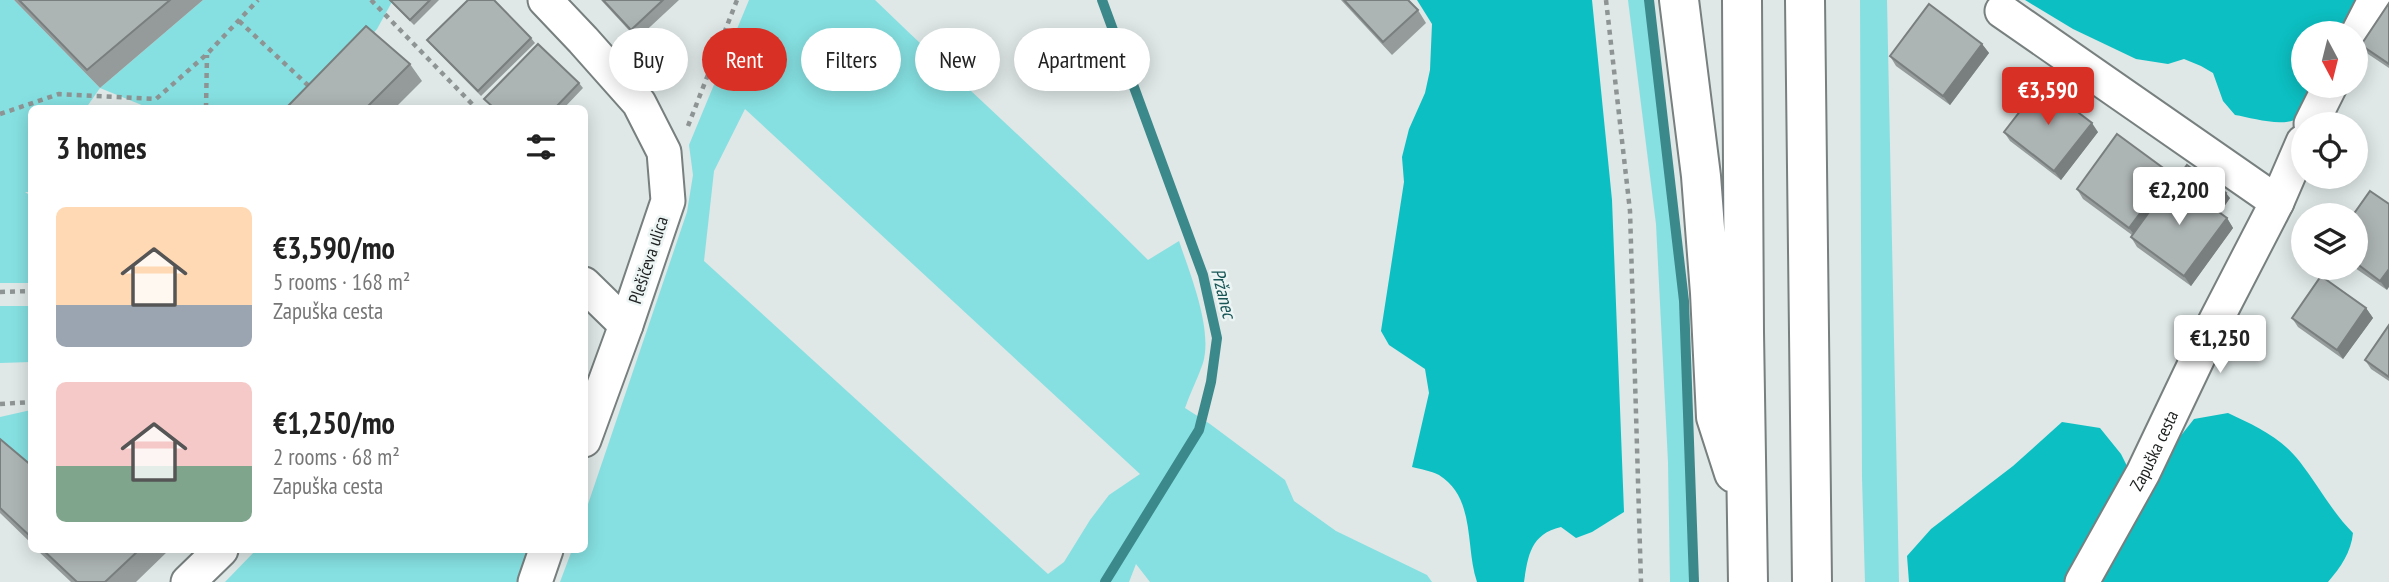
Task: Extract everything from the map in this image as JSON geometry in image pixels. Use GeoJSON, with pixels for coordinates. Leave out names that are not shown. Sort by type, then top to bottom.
{"type":"FeatureCollection","features":[{"type":"Feature","properties":{"kind":"highway"},"geometry":{"type":"LineString","coordinates":[[1679,0],[1701,176],[1716,417],[1747,515]]}},
{"type":"Feature","properties":{"kind":"highway"},"geometry":{"type":"LineString","coordinates":[[1742,0],[1748,582]]}},
{"type":"Feature","properties":{"kind":"highway"},"geometry":{"type":"LineString","coordinates":[[1805,0],[1812,582]]}},
{"type":"Feature","properties":{"kind":"highway"},"geometry":{"type":"LineString","coordinates":[[1805,75],[1829,0]]}},
{"type":"Feature","properties":{"kind":"street"},"geometry":{"type":"LineString","coordinates":[[545,0],[639,103],[664,152]]}},
{"type":"Feature","properties":{"kind":"street"},"geometry":{"type":"LineString","coordinates":[[2364,21],[2375,0]]}},
{"type":"Feature","properties":{"kind":"street"},"geometry":{"type":"LineString","coordinates":[[2002,11],[2277,202]]}},
{"type":"Feature","properties":{"kind":"street","name":"Plešičeva ulica"},"geometry":{"type":"LineString","coordinates":[[588,420],[626,325],[668,201],[664,152]]}},
{"type":"Feature","properties":{"kind":"street","name":"Zapuška cesta"},"geometry":{"type":"LineString","coordinates":[[2082,582],[2143,474],[2291,170]]}},
{"type":"Feature","properties":{"kind":"street","name":"Plešičeva ulica"},"geometry":{"type":"LineString","coordinates":[[588,288],[626,325]]}},
{"type":"Feature","properties":{"kind":"street"},"geometry":{"type":"LineString","coordinates":[[188,582],[218,553]]}},
{"type":"Feature","properties":{"kind":"street"},"geometry":{"type":"LineString","coordinates":[[535,582],[545,553]]}},
{"type":"Feature","properties":{"kind":"path"},"geometry":{"type":"LineString","coordinates":[[28,105],[59,94],[156,99],[207,54],[258,0]]}},
{"type":"Feature","properties":{"kind":"path"},"geometry":{"type":"LineString","coordinates":[[371,0],[473,105]]}},
{"type":"Feature","properties":{"kind":"path"},"geometry":{"type":"LineString","coordinates":[[664,152],[685,133],[737,0]]}},
{"type":"Feature","properties":{"kind":"path"},"geometry":{"type":"LineString","coordinates":[[1606,0],[1630,211],[1641,582]]}},
{"type":"Feature","properties":{"kind":"path"},"geometry":{"type":"LineString","coordinates":[[239,21],[313,90]]}},
{"type":"Feature","properties":{"kind":"path"},"geometry":{"type":"LineString","coordinates":[[206,105],[207,54]]}},
{"type":"Feature","properties":{"kind":"path"},"geometry":{"type":"LineString","coordinates":[[44,100],[44,105]]}},
{"type":"Feature","properties":{"kind":"path"},"geometry":{"type":"LineString","coordinates":[[0,114],[28,105]]}},
{"type":"Feature","properties":{"kind":"path"},"geometry":{"type":"LineString","coordinates":[[0,292],[28,291]]}},
{"type":"Feature","properties":{"kind":"path"},"geometry":{"type":"LineString","coordinates":[[0,404],[28,402]]}},
{"type":"Feature","properties":{"kind":"shaded area"},"geometry":{"type":"Polygon","coordinates":[[[0,0],[14,0],[100,88],[88,105],[28,105],[28,192],[25,192],[28,194],[28,283],[0,283],[0,0]]]}},
{"type":"Feature","properties":{"kind":"shaded area"},"geometry":{"type":"Polygon","coordinates":[[[203,0],[393,0],[377,29],[310,105],[142,105],[100,88],[203,0]]]}},
{"type":"Feature","properties":{"kind":"shaded area"},"geometry":{"type":"Polygon","coordinates":[[[749,0],[875,0],[915,38],[915,91],[971,91],[1148,260],[1179,241],[1199,302],[1205,334],[1203,363],[1185,408],[1285,480],[1294,501],[1336,531],[1427,575],[1432,582],[1150,582],[1136,564],[1129,582],[560,582],[571,553],[588,553],[588,504],[687,212],[693,175],[689,145],[711,91],[787,91],[787,28],[737,28],[749,0]],[[745,109],[714,171],[704,261],[1048,574],[1064,562],[1109,495],[1140,474],[745,109]]]}},
{"type":"Feature","properties":{"kind":"shaded area"},"geometry":{"type":"Polygon","coordinates":[[[1417,0],[1592,0],[1612,200],[1624,512],[1592,532],[1576,538],[1561,527],[1543,535],[1533,547],[1524,582],[1477,582],[1459,496],[1439,475],[1412,467],[1429,393],[1425,369],[1389,345],[1381,331],[1404,182],[1402,157],[1409,129],[1425,93],[1430,70],[1432,24],[1417,0]]]}},
{"type":"Feature","properties":{"kind":"shaded area"},"geometry":{"type":"Polygon","coordinates":[[[1628,0],[1649,0],[1675,216],[1689,445],[1692,582],[1670,582],[1668,462],[1656,224],[1628,0]]]}},
{"type":"Feature","properties":{"kind":"shaded area"},"geometry":{"type":"Polygon","coordinates":[[[1860,0],[1887,0],[1899,582],[1865,582],[1860,0]]]}},
{"type":"Feature","properties":{"kind":"shaded area"},"geometry":{"type":"Polygon","coordinates":[[[2025,0],[2361,0],[2351,21],[2291,21],[2291,98],[2314,98],[2306,112],[2291,112],[2291,121],[2287,122],[2235,115],[2223,101],[2213,73],[2201,66],[2184,59],[2168,64],[2136,59],[2073,29],[2025,0]]]}},
{"type":"Feature","properties":{"kind":"shaded area"},"geometry":{"type":"Polygon","coordinates":[[[0,306],[28,306],[28,362],[0,363],[0,306]]]}},
{"type":"Feature","properties":{"kind":"shaded area"},"geometry":{"type":"Polygon","coordinates":[[[28,411],[28,464],[0,445],[0,417],[28,411]]]}},
{"type":"Feature","properties":{"kind":"shaded area"},"geometry":{"type":"Polygon","coordinates":[[[2228,413],[2267,433],[2293,453],[2353,533],[2348,553],[2333,576],[2328,582],[2094,582],[2160,462],[2194,419],[2228,413]]]}},
{"type":"Feature","properties":{"kind":"shaded area"},"geometry":{"type":"Polygon","coordinates":[[[2062,422],[2100,428],[2121,454],[2130,472],[2068,582],[1909,582],[1907,556],[1931,529],[2013,466],[2062,422]]]}},
{"type":"Feature","properties":{"kind":"shaded area"},"geometry":{"type":"Polygon","coordinates":[[[253,553],[530,553],[520,582],[225,582],[253,553]]]}},
{"type":"Feature","properties":{"kind":"building"},"geometry":{"type":"Polygon","coordinates":[[[19,0],[170,0],[87,70],[19,0]]]}},
{"type":"Feature","properties":{"kind":"building"},"geometry":{"type":"Polygon","coordinates":[[[390,0],[430,0],[410,20],[390,0]]]}},
{"type":"Feature","properties":{"kind":"building"},"geometry":{"type":"Polygon","coordinates":[[[468,0],[494,0],[531,38],[478,91],[427,40],[468,0]]]}},
{"type":"Feature","properties":{"kind":"building"},"geometry":{"type":"Polygon","coordinates":[[[603,0],[663,0],[633,28],[629,28],[603,0]]]}},
{"type":"Feature","properties":{"kind":"building"},"geometry":{"type":"Polygon","coordinates":[[[1344,0],[1408,0],[1418,10],[1383,42],[1344,0]]]}},
{"type":"Feature","properties":{"kind":"building"},"geometry":{"type":"Polygon","coordinates":[[[2389,3],[2389,64],[2368,50],[2368,34],[2389,3]]]}},
{"type":"Feature","properties":{"kind":"building"},"geometry":{"type":"Polygon","coordinates":[[[1929,4],[1982,44],[1943,96],[1890,56],[1929,4]]]}},
{"type":"Feature","properties":{"kind":"building"},"geometry":{"type":"Polygon","coordinates":[[[366,26],[410,64],[369,105],[289,105],[366,26]]]}},
{"type":"Feature","properties":{"kind":"building"},"geometry":{"type":"Polygon","coordinates":[[[538,44],[579,83],[558,105],[491,105],[484,99],[538,44]]]}},
{"type":"Feature","properties":{"kind":"building"},"geometry":{"type":"Polygon","coordinates":[[[2041,84],[2092,123],[2054,171],[2004,132],[2041,84]]]}},
{"type":"Feature","properties":{"kind":"building"},"geometry":{"type":"Polygon","coordinates":[[[2117,134],[2170,173],[2129,228],[2077,189],[2117,134]]]}},
{"type":"Feature","properties":{"kind":"building"},"geometry":{"type":"Polygon","coordinates":[[[2187,165],[2226,193],[2215,210],[2175,181],[2187,165]]]}},
{"type":"Feature","properties":{"kind":"building"},"geometry":{"type":"Polygon","coordinates":[[[2173,179],[2227,218],[2184,276],[2131,237],[2173,179]]]}},
{"type":"Feature","properties":{"kind":"building"},"geometry":{"type":"Polygon","coordinates":[[[2370,191],[2389,204],[2389,269],[2380,281],[2368,272],[2368,203],[2362,203],[2370,191]]]}},
{"type":"Feature","properties":{"kind":"building"},"geometry":{"type":"Polygon","coordinates":[[[2318,280],[2327,280],[2366,308],[2337,350],[2292,318],[2318,280]]]}},
{"type":"Feature","properties":{"kind":"building"},"geometry":{"type":"Polygon","coordinates":[[[2389,325],[2389,377],[2365,360],[2389,325]]]}},
{"type":"Feature","properties":{"kind":"building"},"geometry":{"type":"Polygon","coordinates":[[[0,439],[28,463],[28,534],[0,508],[0,439]]]}},
{"type":"Feature","properties":{"kind":"building"},"geometry":{"type":"Polygon","coordinates":[[[46,553],[136,553],[105,582],[77,582],[46,553]]]}},
{"type":"Feature","properties":{"kind":"waterway","name":"Pržanec"},"geometry":{"type":"LineString","coordinates":[[1102,0],[1203,275],[1217,338],[1211,382],[1199,430],[1105,582]]}},
{"type":"Feature","properties":{"kind":"waterway"},"geometry":{"type":"LineString","coordinates":[[1649,0],[1684,301],[1694,582]]}}]}
